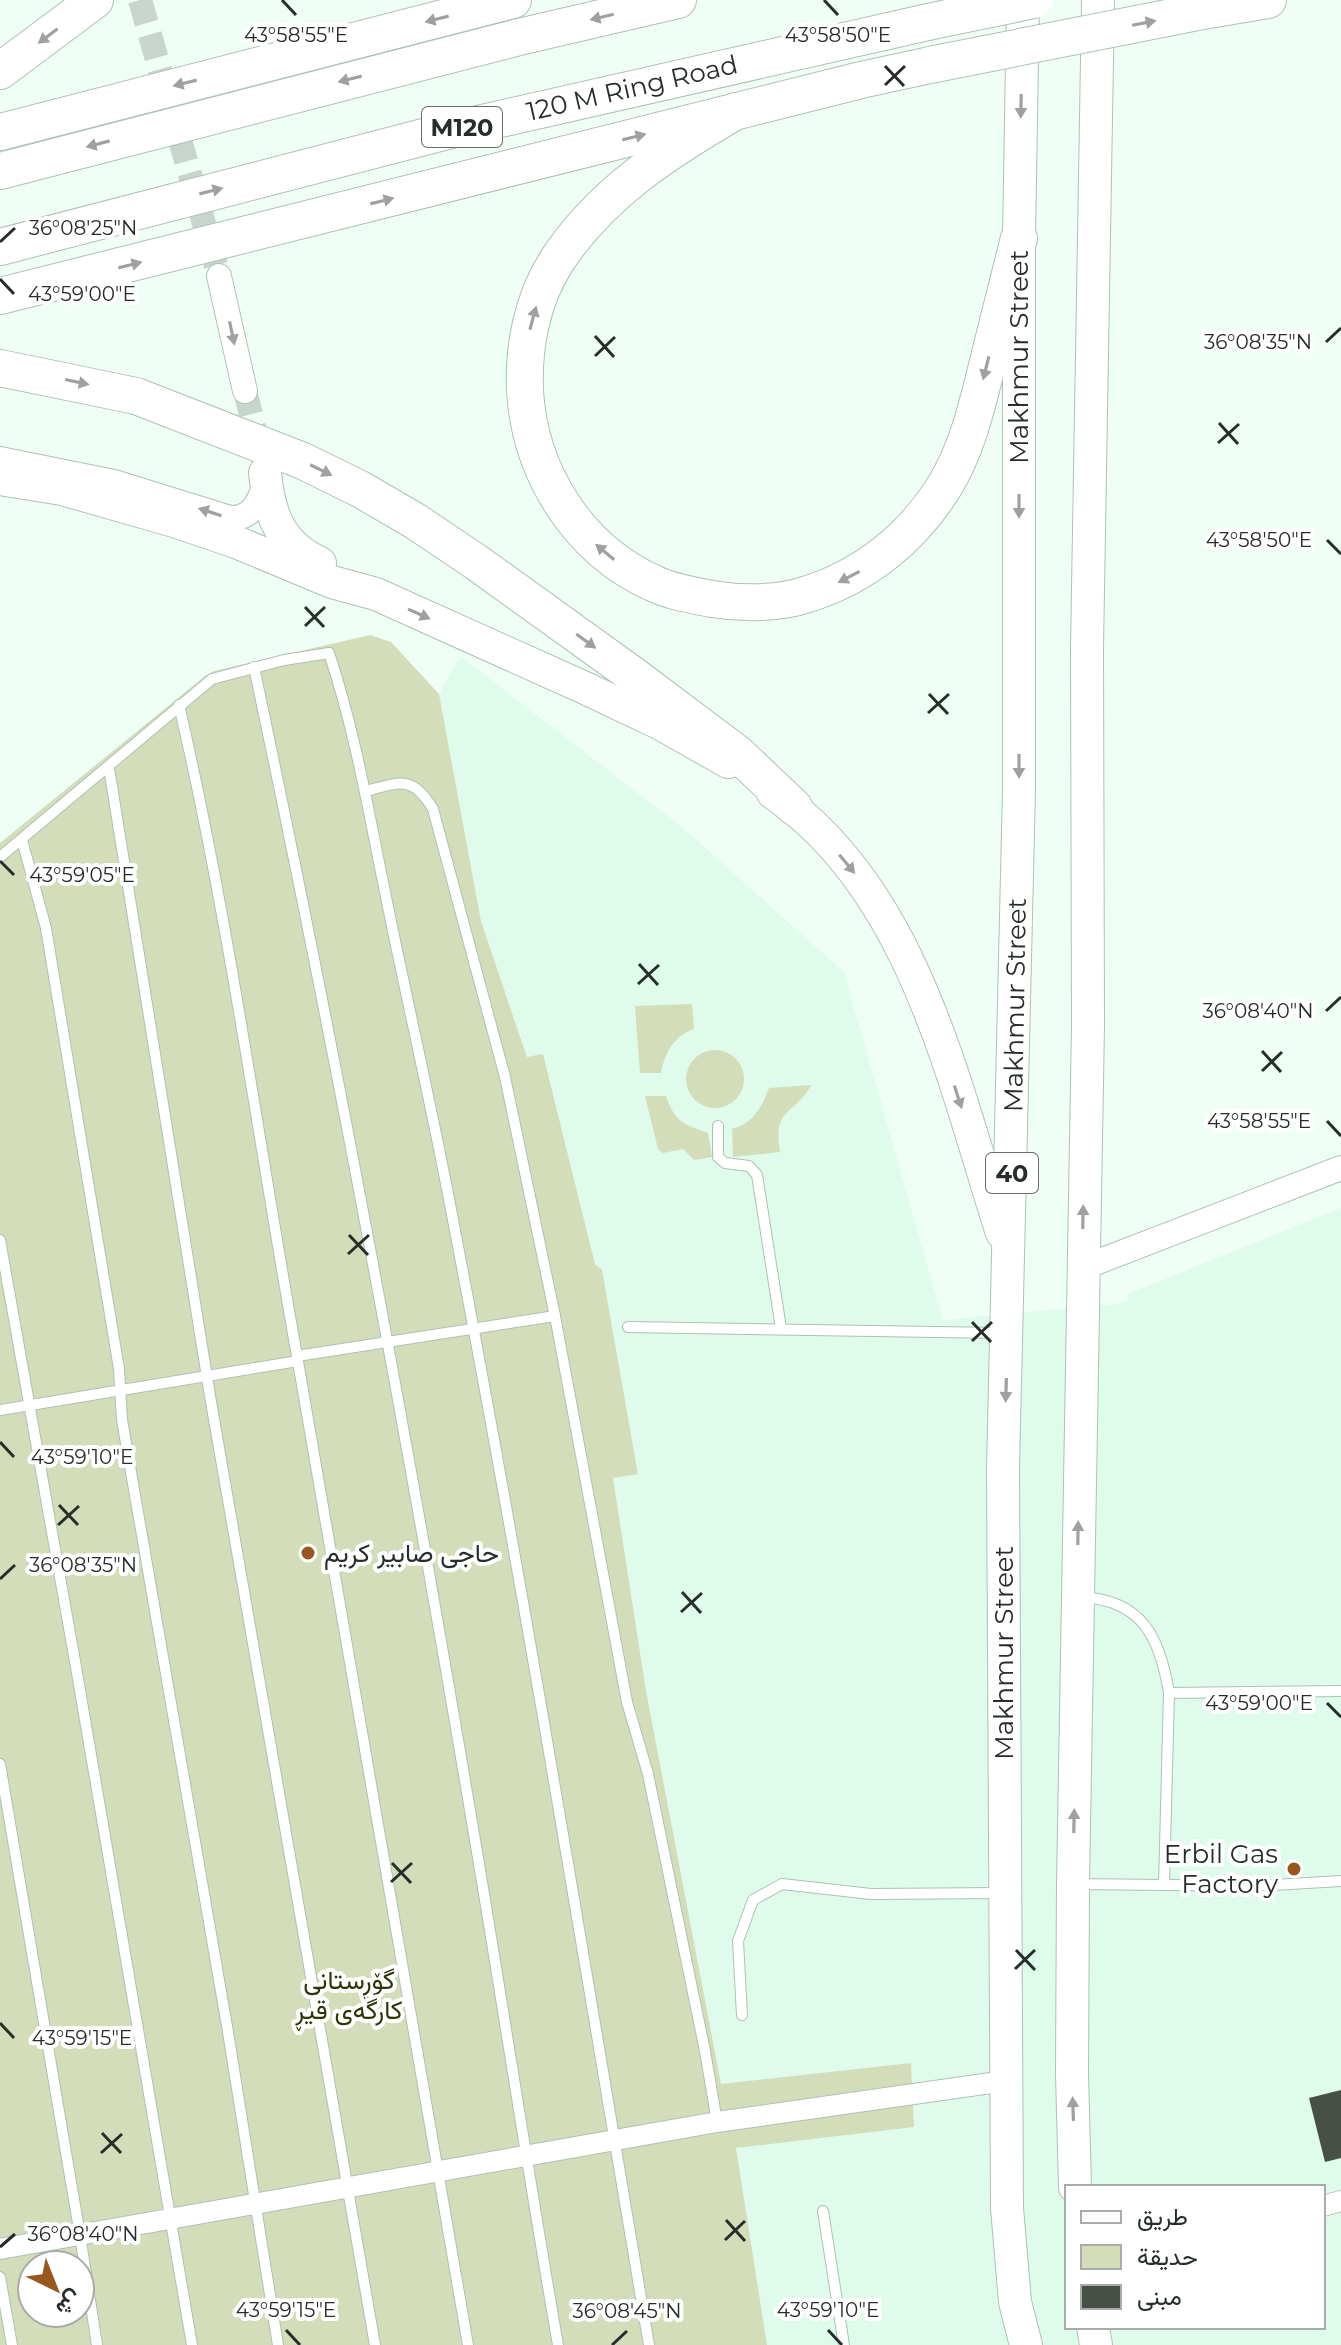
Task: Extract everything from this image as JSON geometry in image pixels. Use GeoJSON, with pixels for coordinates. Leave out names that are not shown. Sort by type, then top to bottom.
{"type":"FeatureCollection","features":[{"type":"Feature","properties":{"kind":"highway"},"geometry":{"type":"LineString","coordinates":[[0,71],[95,0]]}},
{"type":"Feature","properties":{"kind":"highway"},"geometry":{"type":"LineString","coordinates":[[0,132],[513,0]]}},
{"type":"Feature","properties":{"kind":"highway"},"geometry":{"type":"LineString","coordinates":[[0,171],[414,63],[678,0]]}},
{"type":"Feature","properties":{"kind":"highway","name":"Makhmur Street"},"geometry":{"type":"LineString","coordinates":[[1023,0],[1019,238],[1019,789],[1003,1468],[1007,2208],[1015,2302],[1026,2345]]}},
{"type":"Feature","properties":{"kind":"highway","name":"120 M Ring Road"},"geometry":{"type":"LineString","coordinates":[[0,247],[447,131],[1034,0]]}},
{"type":"Feature","properties":{"kind":"highway"},"geometry":{"type":"LineString","coordinates":[[1075,2185],[1073,1884],[1088,1025],[1087,648],[1098,0]]}},
{"type":"Feature","properties":{"kind":"highway"},"geometry":{"type":"LineString","coordinates":[[0,296],[861,80],[1268,0]]}},
{"type":"Feature","properties":{"kind":"highway"},"geometry":{"type":"LineString","coordinates":[[736,111],[653,162],[598,210],[555,265],[542,290],[527,344],[524,372],[529,427],[548,480],[578,527],[598,547],[619,564],[654,584],[688,595],[729,602],[769,601],[805,595],[841,582],[876,562],[906,535],[943,488],[969,434],[1019,238]]}},
{"type":"Feature","properties":{"kind":"highway"},"geometry":{"type":"LineString","coordinates":[[0,368],[17,369],[136,396],[289,456],[360,489],[476,562],[738,754],[818,829],[883,913],[934,1022],[1010,1259]]}},
{"type":"Feature","properties":{"kind":"highway"},"geometry":{"type":"LineString","coordinates":[[266,477],[280,531],[304,556],[376,594],[661,724],[727,761],[794,807]]}},
{"type":"Feature","properties":{"kind":"highway"},"geometry":{"type":"LineString","coordinates":[[0,479],[62,489],[174,521],[236,542],[332,582],[376,594]]}},
{"type":"Feature","properties":{"kind":"street"},"geometry":{"type":"LineString","coordinates":[[219,276],[245,391]]}},
{"type":"Feature","properties":{"kind":"street"},"geometry":{"type":"LineString","coordinates":[[0,459],[114,482],[230,518],[241,518],[253,510],[266,477]]}},
{"type":"Feature","properties":{"kind":"street"},"geometry":{"type":"LineString","coordinates":[[1082,1268],[1341,1168]]}},
{"type":"Feature","properties":{"kind":"street"},"geometry":{"type":"LineString","coordinates":[[0,2249],[717,2122],[1005,2081]]}},
{"type":"Feature","properties":{"kind":"lane"},"geometry":{"type":"LineString","coordinates":[[0,857],[212,679],[254,667],[329,653],[348,712],[366,791],[474,1328],[649,2345]]}},
{"type":"Feature","properties":{"kind":"lane"},"geometry":{"type":"LineString","coordinates":[[254,667],[314,950],[386,1342],[476,1847],[558,2345]]}},
{"type":"Feature","properties":{"kind":"lane"},"geometry":{"type":"LineString","coordinates":[[179,705],[207,828],[240,1011],[468,2345]]}},
{"type":"Feature","properties":{"kind":"lane"},"geometry":{"type":"LineString","coordinates":[[109,768],[207,1376],[375,2345]]}},
{"type":"Feature","properties":{"kind":"lane"},"geometry":{"type":"LineString","coordinates":[[366,791],[401,782],[413,785],[425,794],[433,809],[505,1077],[555,1316],[627,1702],[648,1774],[717,2122]]}},
{"type":"Feature","properties":{"kind":"lane"},"geometry":{"type":"LineString","coordinates":[[22,840],[48,943],[121,1390],[122,1420],[278,2345]]}},
{"type":"Feature","properties":{"kind":"lane"},"geometry":{"type":"LineString","coordinates":[[718,1126],[718,1157],[725,1163],[749,1166],[757,1175],[781,1328]]}},
{"type":"Feature","properties":{"kind":"lane"},"geometry":{"type":"LineString","coordinates":[[0,1240],[192,2345]]}},
{"type":"Feature","properties":{"kind":"lane"},"geometry":{"type":"LineString","coordinates":[[0,1410],[207,1376],[386,1342],[555,1316]]}},
{"type":"Feature","properties":{"kind":"lane"},"geometry":{"type":"LineString","coordinates":[[628,1327],[1007,1333]]}},
{"type":"Feature","properties":{"kind":"lane"},"geometry":{"type":"LineString","coordinates":[[1077,1596],[1105,1598],[1140,1617],[1165,1665],[1169,1693],[1164,1885]]}},
{"type":"Feature","properties":{"kind":"lane"},"geometry":{"type":"LineString","coordinates":[[1169,1693],[1341,1691]]}},
{"type":"Feature","properties":{"kind":"lane"},"geometry":{"type":"LineString","coordinates":[[0,1764],[97,2345]]}},
{"type":"Feature","properties":{"kind":"lane"},"geometry":{"type":"LineString","coordinates":[[1073,1884],[1256,1886],[1341,1881]]}},
{"type":"Feature","properties":{"kind":"lane"},"geometry":{"type":"LineString","coordinates":[[742,2015],[738,1941],[753,1900],[782,1884],[871,1894],[1004,1893]]}},
{"type":"Feature","properties":{"kind":"lane"},"geometry":{"type":"LineString","coordinates":[[823,2211],[844,2345]]}},
{"type":"Feature","properties":{"kind":"lane"},"geometry":{"type":"LineString","coordinates":[[0,2277],[12,2345]]}},
{"type":"Feature","properties":{"kind":"shaded area"},"geometry":{"type":"Polygon","coordinates":[[[460,656],[683,828],[844,972],[943,1320],[1116,1304],[1128,1300],[1128,1294],[1341,1208],[1341,2345],[767,2345],[735,2148],[913,2127],[911,2063],[721,2085],[646,1691],[613,1478],[638,1473],[602,1271],[595,1264],[543,1054],[528,1058],[481,921],[439,694],[460,656]]]}},
{"type":"Feature","properties":{"kind":"green space","name":"گۆڕستانی کارگەی قیڕ"},"geometry":{"type":"Polygon","coordinates":[[[370,635],[391,642],[439,694],[481,921],[527,1057],[543,1054],[595,1264],[602,1270],[638,1474],[613,1478],[646,1691],[721,2084],[911,2063],[914,2127],[736,2148],[767,2345],[0,2345],[0,843],[214,671],[370,635]]]}},
{"type":"Feature","properties":{"kind":"green space"},"geometry":{"type":"Polygon","coordinates":[[[692,1004],[694,1029],[671,1046],[661,1073],[640,1073],[635,1006],[692,1004]]]}},
{"type":"Feature","properties":{"kind":"green space"},"geometry":{"type":"Polygon","coordinates":[[[715,1050],[735,1059],[744,1079],[735,1099],[715,1108],[695,1099],[686,1079],[695,1059],[715,1050]]]}},
{"type":"Feature","properties":{"kind":"green space"},"geometry":{"type":"Polygon","coordinates":[[[811,1085],[782,1119],[778,1137],[780,1152],[733,1157],[732,1129],[756,1114],[769,1088],[811,1085]]]}},
{"type":"Feature","properties":{"kind":"green space"},"geometry":{"type":"Polygon","coordinates":[[[645,1096],[666,1096],[681,1121],[708,1133],[712,1157],[694,1160],[683,1149],[663,1153],[658,1149],[645,1096]]]}},
{"type":"Feature","properties":{"kind":"building"},"geometry":{"type":"Polygon","coordinates":[[[1341,2090],[1341,2158],[1325,2162],[1309,2098],[1341,2090]]]}},
{"type":"Feature","properties":{"kind":"tunnel"},"geometry":{"type":"LineString","coordinates":[[140,0],[219,276]]}},
{"type":"Feature","properties":{"kind":"tunnel"},"geometry":{"type":"LineString","coordinates":[[245,391],[261,454]]}},
{"type":"Feature","properties":{"kind":"place","name":"حاجی صابیر کریم"},"geometry":{"type":"Point","coordinates":[308,1553]}},
{"type":"Feature","properties":{"kind":"place","name":"Erbil Gas Factory"},"geometry":{"type":"Point","coordinates":[1294,1869]}}]}
